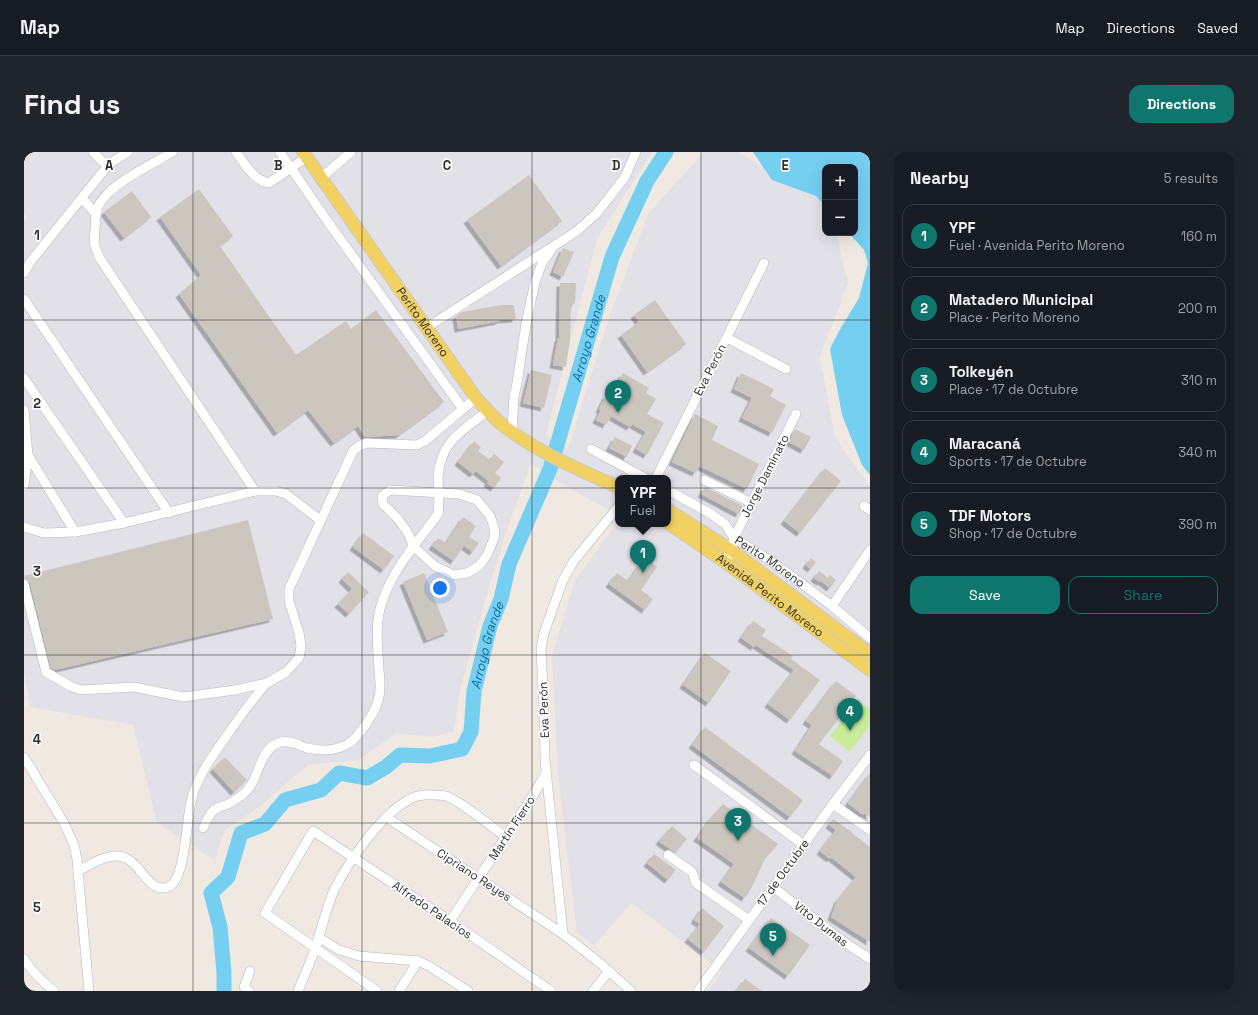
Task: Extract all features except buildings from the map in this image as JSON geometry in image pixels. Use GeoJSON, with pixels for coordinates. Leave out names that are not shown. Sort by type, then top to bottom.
{"type":"FeatureCollection","features":[{"type":"Feature","properties":{"kind":"main road","name":"Perito Moreno"},"geometry":{"type":"LineString","coordinates":[[305,155],[476,398],[488,411],[512,432],[541,450],[569,466],[615,486]]}},
{"type":"Feature","properties":{"kind":"main road","name":"Avenida Perito Moreno"},"geometry":{"type":"LineString","coordinates":[[671,512],[731,550],[870,654]]}},
{"type":"Feature","properties":{"kind":"main road","name":"Avenida Perito Moreno"},"geometry":{"type":"LineString","coordinates":[[671,525],[725,562],[870,670]]}},
{"type":"Feature","properties":{"kind":"street"},"geometry":{"type":"LineString","coordinates":[[93,152],[102,161],[109,164]]}},
{"type":"Feature","properties":{"kind":"street"},"geometry":{"type":"LineString","coordinates":[[24,273],[31,261],[109,164],[128,152]]}},
{"type":"Feature","properties":{"kind":"street"},"geometry":{"type":"LineString","coordinates":[[173,152],[116,186],[104,198],[97,209],[94,243],[99,257],[255,491]]}},
{"type":"Feature","properties":{"kind":"street"},"geometry":{"type":"LineString","coordinates":[[236,152],[257,178],[262,181],[269,182],[291,168],[305,155]]}},
{"type":"Feature","properties":{"kind":"street"},"geometry":{"type":"LineString","coordinates":[[280,152],[359,266],[463,409]]}},
{"type":"Feature","properties":{"kind":"street"},"geometry":{"type":"LineString","coordinates":[[321,178],[351,152]]}},
{"type":"Feature","properties":{"kind":"street"},"geometry":{"type":"LineString","coordinates":[[426,328],[577,231],[598,213],[626,177],[636,152]]}},
{"type":"Feature","properties":{"kind":"street"},"geometry":{"type":"LineString","coordinates":[[82,198],[96,214]]}},
{"type":"Feature","properties":{"kind":"street"},"geometry":{"type":"LineString","coordinates":[[512,432],[514,396],[534,282],[542,263],[555,245]]}},
{"type":"Feature","properties":{"kind":"street","name":"Eva Perón"},"geometry":{"type":"LineString","coordinates":[[658,475],[764,263]]}},
{"type":"Feature","properties":{"kind":"street"},"geometry":{"type":"LineString","coordinates":[[24,299],[169,513]]}},
{"type":"Feature","properties":{"kind":"street"},"geometry":{"type":"LineString","coordinates":[[727,338],[786,370]]}},
{"type":"Feature","properties":{"kind":"street"},"geometry":{"type":"LineString","coordinates":[[24,378],[124,523]]}},
{"type":"Feature","properties":{"kind":"street"},"geometry":{"type":"LineString","coordinates":[[78,871],[97,861],[107,858],[116,856],[126,857],[135,863],[147,880],[155,886],[162,888],[169,887],[174,882],[179,872],[184,855],[188,819],[195,788],[202,774],[222,742],[256,695],[267,683],[286,672],[299,658],[301,646],[299,633],[289,601],[289,589],[353,451],[366,443],[420,444],[476,398]]}},
{"type":"Feature","properties":{"kind":"street"},"geometry":{"type":"LineString","coordinates":[[24,410],[28,455],[24,486]]}},
{"type":"Feature","properties":{"kind":"street"},"geometry":{"type":"LineString","coordinates":[[203,828],[214,810],[230,803],[249,788],[262,758],[273,745],[281,742],[291,742],[306,748],[322,750],[334,749],[346,746],[356,738],[371,716],[379,697],[380,682],[377,629],[380,609],[396,572],[438,514],[438,475],[441,456],[454,438],[488,411]]}},
{"type":"Feature","properties":{"kind":"street","name":"Jorge Daminato"},"geometry":{"type":"LineString","coordinates":[[725,562],[731,550],[734,538],[796,414]]}},
{"type":"Feature","properties":{"kind":"street"},"geometry":{"type":"LineString","coordinates":[[591,449],[639,475]]}},
{"type":"Feature","properties":{"kind":"street"},"geometry":{"type":"LineString","coordinates":[[28,455],[75,532]]}},
{"type":"Feature","properties":{"kind":"street"},"geometry":{"type":"LineString","coordinates":[[704,480],[752,503]]}},
{"type":"Feature","properties":{"kind":"street"},"geometry":{"type":"LineString","coordinates":[[390,490],[459,494],[477,500],[490,516],[494,527],[495,536],[487,555],[479,566],[467,573],[453,575],[435,566],[414,547],[408,533],[384,504],[382,496],[390,490]]}},
{"type":"Feature","properties":{"kind":"street"},"geometry":{"type":"LineString","coordinates":[[24,527],[44,533],[75,532],[169,513],[255,491],[276,491],[286,494],[320,520]]}},
{"type":"Feature","properties":{"kind":"street","name":"Perito Moreno"},"geometry":{"type":"LineString","coordinates":[[671,492],[711,514],[725,524],[734,538],[771,561],[832,606],[870,638]]}},
{"type":"Feature","properties":{"kind":"street","name":"Eva Perón"},"geometry":{"type":"LineString","coordinates":[[563,934],[546,773],[541,649],[544,633],[563,580],[573,562],[615,511]]}},
{"type":"Feature","properties":{"kind":"street"},"geometry":{"type":"LineString","coordinates":[[832,606],[870,550]]}},
{"type":"Feature","properties":{"kind":"street"},"geometry":{"type":"LineString","coordinates":[[24,584],[46,672],[80,690],[134,687],[183,697],[235,690],[267,683]]}},
{"type":"Feature","properties":{"kind":"street","name":"17 de Octubre"},"geometry":{"type":"LineString","coordinates":[[698,991],[833,804],[870,756]]}},
{"type":"Feature","properties":{"kind":"street"},"geometry":{"type":"LineString","coordinates":[[24,757],[67,828],[74,844],[77,859],[89,991]]}},
{"type":"Feature","properties":{"kind":"street"},"geometry":{"type":"LineString","coordinates":[[694,765],[804,845]]}},
{"type":"Feature","properties":{"kind":"street","name":"Martín Fierro"},"geometry":{"type":"LineString","coordinates":[[450,922],[534,794],[546,773]]}},
{"type":"Feature","properties":{"kind":"street"},"geometry":{"type":"LineString","coordinates":[[298,991],[315,949],[335,888],[353,858],[372,832],[386,817],[405,801],[417,796],[428,794],[445,796],[460,804],[506,837]]}},
{"type":"Feature","properties":{"kind":"street"},"geometry":{"type":"LineString","coordinates":[[833,804],[870,830]]}},
{"type":"Feature","properties":{"kind":"street","name":"Cipriano Reyes"},"geometry":{"type":"LineString","coordinates":[[386,817],[563,934],[631,991]]}},
{"type":"Feature","properties":{"kind":"street","name":"Alfredo Palacios"},"geometry":{"type":"LineString","coordinates":[[315,949],[265,913],[313,831],[551,991]]}},
{"type":"Feature","properties":{"kind":"street"},"geometry":{"type":"LineString","coordinates":[[668,855],[692,872],[696,883],[749,920]]}},
{"type":"Feature","properties":{"kind":"street","name":"Vito Dumas"},"geometry":{"type":"LineString","coordinates":[[773,887],[844,942],[870,959]]}},
{"type":"Feature","properties":{"kind":"street"},"geometry":{"type":"LineString","coordinates":[[318,937],[339,950],[359,956],[418,961],[429,966],[468,991]]}},
{"type":"Feature","properties":{"kind":"street"},"geometry":{"type":"LineString","coordinates":[[315,949],[376,991]]}},
{"type":"Feature","properties":{"kind":"street"},"geometry":{"type":"LineString","coordinates":[[24,959],[41,981],[54,991]]}},
{"type":"Feature","properties":{"kind":"street"},"geometry":{"type":"LineString","coordinates":[[399,991],[418,961]]}},
{"type":"Feature","properties":{"kind":"street"},"geometry":{"type":"LineString","coordinates":[[249,991],[244,987],[250,971]]}},
{"type":"Feature","properties":{"kind":"street"},"geometry":{"type":"LineString","coordinates":[[593,991],[609,971]]}},
{"type":"Feature","properties":{"kind":"shaded area"},"geometry":{"type":"Polygon","coordinates":[[[24,152],[652,152],[597,239],[546,434],[568,449],[610,315],[648,214],[704,152],[738,152],[822,201],[822,236],[837,236],[848,283],[820,357],[835,437],[870,487],[870,991],[708,991],[722,972],[632,903],[594,945],[577,933],[558,775],[552,656],[575,580],[615,525],[615,527],[671,527],[671,475],[615,475],[615,513],[562,484],[531,463],[507,529],[486,597],[460,690],[454,731],[433,737],[397,733],[358,760],[308,765],[260,806],[224,831],[215,860],[157,823],[133,725],[30,707],[24,672],[24,222],[27,217],[24,212],[24,152]]]}},
{"type":"Feature","properties":{"kind":"green space"},"geometry":{"type":"Polygon","coordinates":[[[858,700],[870,709],[870,725],[850,752],[830,736],[858,700]]]}},
{"type":"Feature","properties":{"kind":"water"},"geometry":{"type":"Polygon","coordinates":[[[753,152],[870,152],[870,475],[862,465],[842,415],[830,349],[859,298],[868,263],[864,250],[852,236],[858,236],[858,164],[822,164],[822,203],[816,196],[772,180],[753,152]]]}},
{"type":"Feature","properties":{"kind":"waterway","name":"Arroyo Grande"},"geometry":{"type":"LineString","coordinates":[[224,991],[220,927],[211,893],[228,877],[241,833],[265,824],[285,800],[321,790],[339,773],[367,778],[386,767],[400,755],[430,756],[462,749],[471,732],[474,691],[490,626],[501,599],[509,564],[550,469],[612,257],[647,181],[666,152]]}},
{"type":"Feature","properties":{"kind":"place","name":"Matadero Municipal"},"geometry":{"type":"Point","coordinates":[618,413]}},
{"type":"Feature","properties":{"kind":"place","name":"YPF"},"geometry":{"type":"Point","coordinates":[643,573]}},
{"type":"Feature","properties":{"kind":"place","name":"Maracaná"},"geometry":{"type":"Point","coordinates":[850,731]}},
{"type":"Feature","properties":{"kind":"place","name":"Tolkeyén"},"geometry":{"type":"Point","coordinates":[738,841]}},
{"type":"Feature","properties":{"kind":"place","name":"TDF Motors"},"geometry":{"type":"Point","coordinates":[773,956]}}]}
